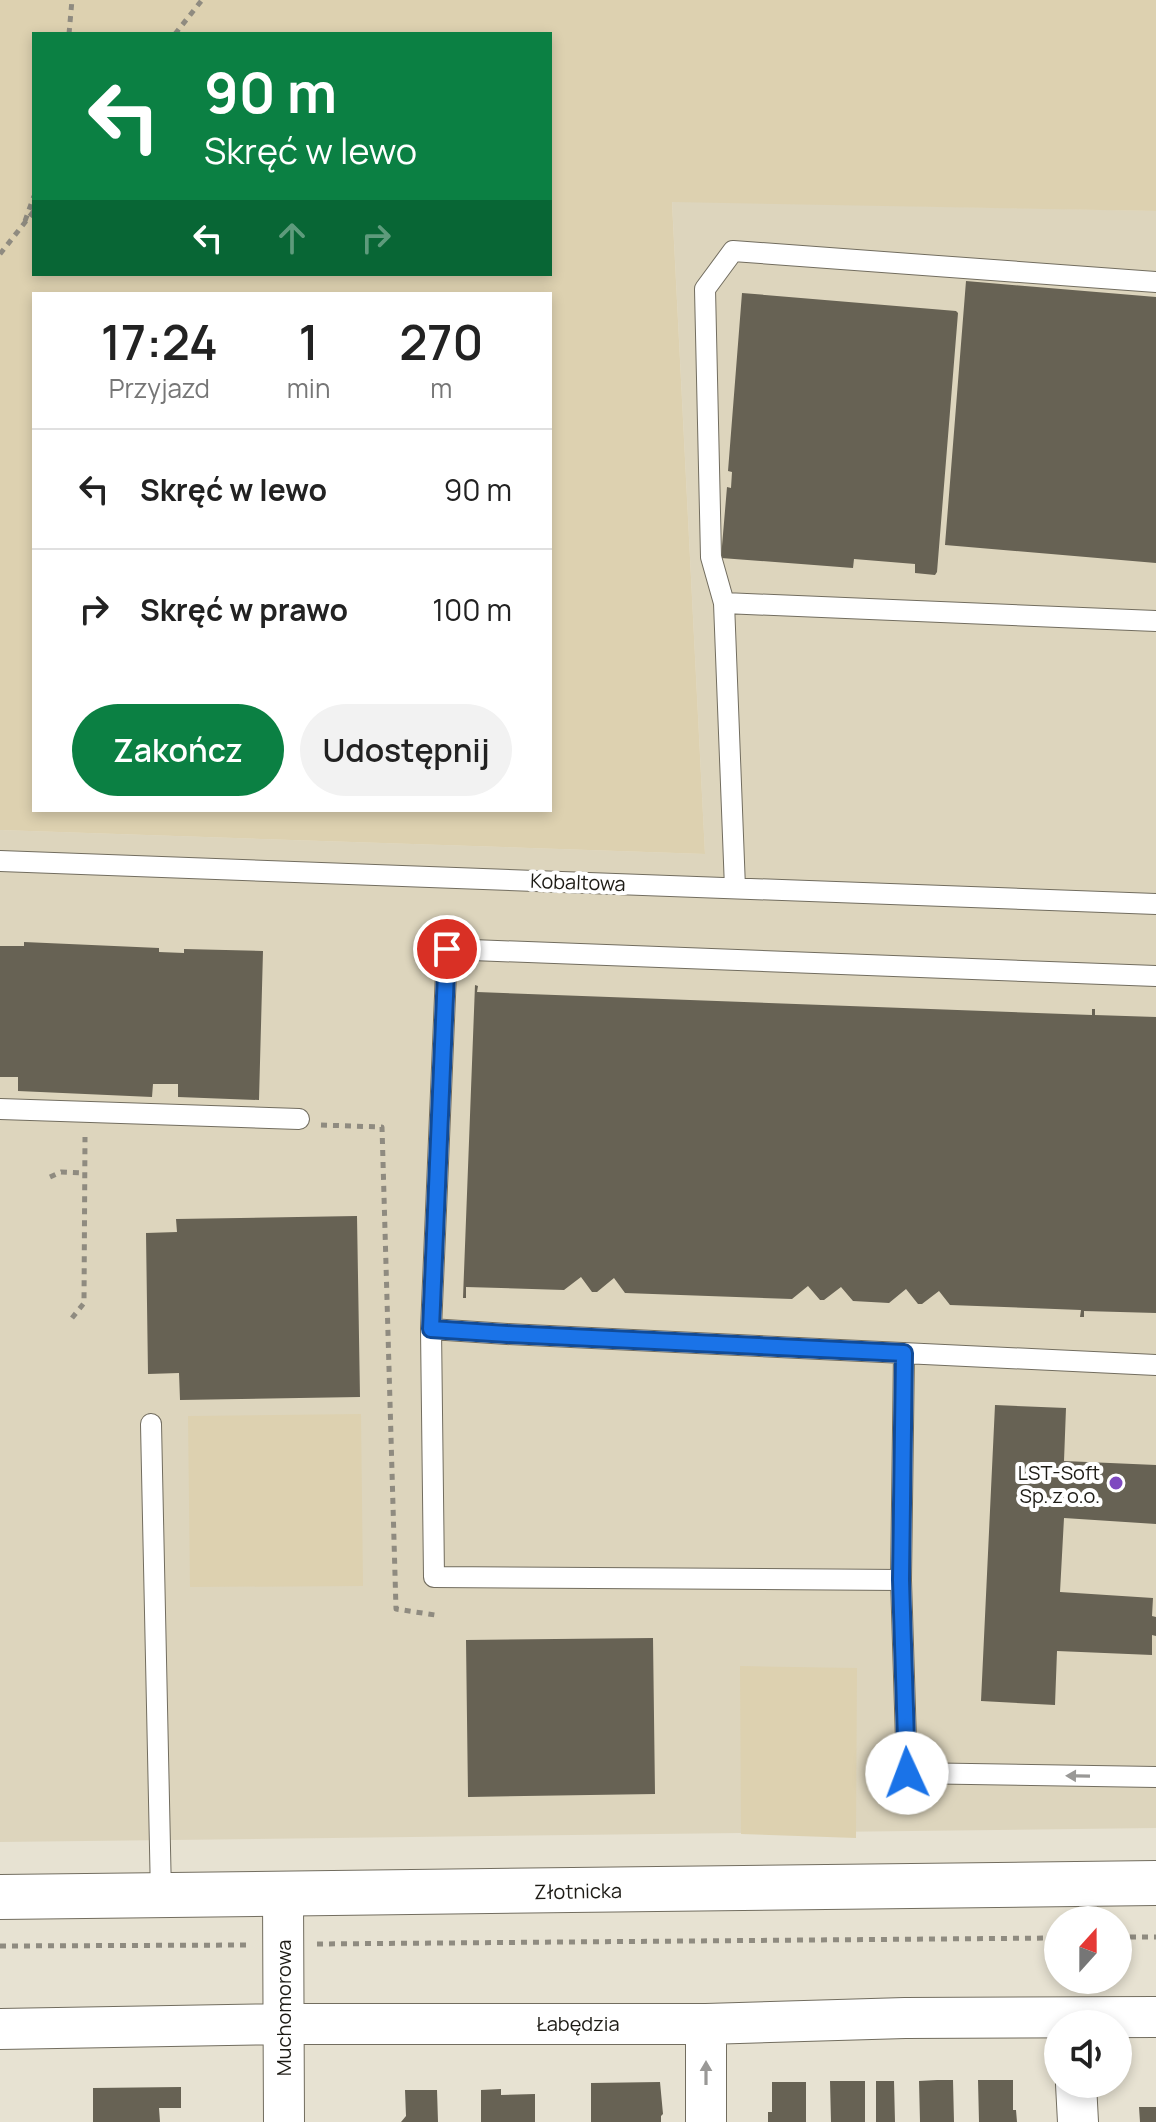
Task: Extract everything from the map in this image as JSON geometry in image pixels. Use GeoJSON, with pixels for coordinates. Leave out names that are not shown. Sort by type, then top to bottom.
{"type":"FeatureCollection","features":[{"type":"Feature","properties":{"kind":"street","name":"Złotnicka"},"geometry":{"type":"LineString","coordinates":[[0,1897],[1156,1883]]}},
{"type":"Feature","properties":{"kind":"street","name":"Muchomorowa"},"geometry":{"type":"LineString","coordinates":[[283,1895],[284,2122]]}},
{"type":"Feature","properties":{"kind":"street","name":"Łabędzia"},"geometry":{"type":"LineString","coordinates":[[1132,2018],[1156,2017]]}},
{"type":"Feature","properties":{"kind":"street","name":"Łabędzia"},"geometry":{"type":"LineString","coordinates":[[0,2029],[283,2024],[706,2024],[905,2018],[1044,2020]]}},
{"type":"Feature","properties":{"kind":"street"},"geometry":{"type":"LineString","coordinates":[[706,2024],[706,2122]]}},
{"type":"Feature","properties":{"kind":"street"},"geometry":{"type":"LineString","coordinates":[[1077,2098],[1078,2122]]}},
{"type":"Feature","properties":{"kind":"lane"},"geometry":{"type":"LineString","coordinates":[[735,888],[724,603],[711,557],[705,289],[733,251],[1156,282]]}},
{"type":"Feature","properties":{"kind":"lane"},"geometry":{"type":"LineString","coordinates":[[724,603],[1156,621]]}},
{"type":"Feature","properties":{"kind":"lane","name":"Kobaltowa"},"geometry":{"type":"LineString","coordinates":[[0,861],[1156,904]]}},
{"type":"Feature","properties":{"kind":"lane"},"geometry":{"type":"LineString","coordinates":[[901,1580],[434,1577],[431,1329],[447,949],[1156,976]]}},
{"type":"Feature","properties":{"kind":"lane"},"geometry":{"type":"LineString","coordinates":[[0,1109],[299,1119]]}},
{"type":"Feature","properties":{"kind":"lane"},"geometry":{"type":"LineString","coordinates":[[431,1329],[1156,1365]]}},
{"type":"Feature","properties":{"kind":"lane"},"geometry":{"type":"LineString","coordinates":[[904,1353],[901,1580],[907,1773],[1156,1777]]}},
{"type":"Feature","properties":{"kind":"lane"},"geometry":{"type":"LineString","coordinates":[[151,1424],[161,1895]]}},
{"type":"Feature","properties":{"kind":"path"},"geometry":{"type":"LineString","coordinates":[[69,32],[72,0]]}},
{"type":"Feature","properties":{"kind":"path"},"geometry":{"type":"LineString","coordinates":[[177,32],[202,0]]}},
{"type":"Feature","properties":{"kind":"path"},"geometry":{"type":"LineString","coordinates":[[23,225],[32,201]]}},
{"type":"Feature","properties":{"kind":"path"},"geometry":{"type":"LineString","coordinates":[[0,254],[32,214]]}},
{"type":"Feature","properties":{"kind":"path"},"geometry":{"type":"LineString","coordinates":[[72,1318],[84,1303],[85,1112]]}},
{"type":"Feature","properties":{"kind":"path"},"geometry":{"type":"LineString","coordinates":[[299,1119],[307,1125],[382,1127],[396,1609],[435,1615]]}},
{"type":"Feature","properties":{"kind":"path"},"geometry":{"type":"LineString","coordinates":[[50,1177],[61,1172],[84,1173]]}},
{"type":"Feature","properties":{"kind":"path"},"geometry":{"type":"LineString","coordinates":[[1132,1937],[1156,1937]]}},
{"type":"Feature","properties":{"kind":"path"},"geometry":{"type":"LineString","coordinates":[[0,1946],[1044,1938]]}},
{"type":"Feature","properties":{"kind":"shaded area"},"geometry":{"type":"Polygon","coordinates":[[[0,0],[1156,0],[1156,211],[672,202],[705,854],[0,830],[0,0]]]}},
{"type":"Feature","properties":{"kind":"shaded area"},"geometry":{"type":"Polygon","coordinates":[[[672,201],[1156,211],[1156,1828],[0,1842],[0,830],[705,854],[672,201]]]}},
{"type":"Feature","properties":{"kind":"shaded area"},"geometry":{"type":"Polygon","coordinates":[[[361,1414],[363,1586],[190,1587],[188,1416],[361,1414]]]}},
{"type":"Feature","properties":{"kind":"shaded area"},"geometry":{"type":"Polygon","coordinates":[[[740,1666],[857,1668],[856,1838],[741,1834],[740,1666]]]}},
{"type":"Feature","properties":{"kind":"building"},"geometry":{"type":"Polygon","coordinates":[[[966,281],[1156,297],[1156,563],[945,545],[966,281]]]}},
{"type":"Feature","properties":{"kind":"building"},"geometry":{"type":"Polygon","coordinates":[[[742,293],[958,313],[935,575],[915,573],[915,564],[854,559],[853,568],[721,558],[727,487],[731,488],[732,472],[728,471],[742,293]]]}},
{"type":"Feature","properties":{"kind":"building"},"geometry":{"type":"Polygon","coordinates":[[[24,942],[159,948],[159,952],[184,953],[184,949],[263,951],[259,1100],[178,1097],[178,1084],[153,1084],[152,1097],[18,1091],[18,1077],[0,1077],[0,946],[24,946],[24,942]]]}},
{"type":"Feature","properties":{"kind":"building"},"geometry":{"type":"Polygon","coordinates":[[[475,985],[478,986],[477,992],[1092,1015],[1092,1009],[1095,1009],[1095,1015],[1156,1017],[1156,1313],[1084,1311],[1084,1317],[1080,1317],[1081,1310],[950,1305],[939,1291],[918,1304],[906,1289],[889,1303],[853,1301],[841,1287],[824,1300],[820,1300],[808,1286],[792,1299],[625,1293],[614,1278],[597,1292],[592,1292],[581,1277],[564,1290],[466,1287],[466,1298],[463,1298],[475,985]]]}},
{"type":"Feature","properties":{"kind":"building"},"geometry":{"type":"Polygon","coordinates":[[[357,1216],[360,1397],[180,1400],[179,1373],[148,1374],[146,1233],[177,1232],[176,1219],[357,1216]]]}},
{"type":"Feature","properties":{"kind":"building"},"geometry":{"type":"Polygon","coordinates":[[[995,1405],[1066,1408],[1064,1461],[1156,1465],[1156,1524],[1064,1518],[1060,1592],[1153,1598],[1152,1616],[1156,1617],[1156,1636],[1152,1635],[1152,1655],[1057,1651],[1055,1705],[981,1701],[995,1405]]]}},
{"type":"Feature","properties":{"kind":"building"},"geometry":{"type":"Polygon","coordinates":[[[653,1638],[655,1794],[468,1797],[466,1640],[653,1638]]]}},
{"type":"Feature","properties":{"kind":"building"},"geometry":{"type":"Polygon","coordinates":[[[953,2080],[954,2122],[920,2122],[919,2081],[953,2080]]]}},
{"type":"Feature","properties":{"kind":"building"},"geometry":{"type":"Polygon","coordinates":[[[978,2080],[1013,2080],[1013,2110],[1016,2110],[1017,2122],[979,2122],[978,2080]]]}},
{"type":"Feature","properties":{"kind":"building"},"geometry":{"type":"Polygon","coordinates":[[[830,2081],[865,2081],[865,2122],[831,2122],[830,2081]]]}},
{"type":"Feature","properties":{"kind":"building"},"geometry":{"type":"Polygon","coordinates":[[[876,2081],[894,2081],[895,2122],[876,2122],[876,2081]]]}},
{"type":"Feature","properties":{"kind":"building"},"geometry":{"type":"Polygon","coordinates":[[[660,2082],[661,2122],[591,2122],[591,2083],[660,2082]]]}},
{"type":"Feature","properties":{"kind":"building"},"geometry":{"type":"Polygon","coordinates":[[[772,2082],[806,2082],[806,2122],[768,2122],[768,2112],[772,2112],[772,2082]]]}},
{"type":"Feature","properties":{"kind":"building"},"geometry":{"type":"Polygon","coordinates":[[[181,2087],[181,2108],[159,2108],[160,2122],[93,2122],[93,2088],[181,2087]]]}},
{"type":"Feature","properties":{"kind":"building"},"geometry":{"type":"Polygon","coordinates":[[[501,2089],[501,2095],[535,2094],[535,2122],[481,2122],[481,2090],[501,2089]]]}},
{"type":"Feature","properties":{"kind":"building"},"geometry":{"type":"Polygon","coordinates":[[[405,2090],[437,2090],[438,2122],[401,2122],[406,2116],[405,2090]]]}},
{"type":"Feature","properties":{"kind":"building"},"geometry":{"type":"Polygon","coordinates":[[[1139,2107],[1156,2107],[1156,2122],[1140,2122],[1139,2107]]]}},
{"type":"Feature","properties":{"kind":"place","name":"LST-Soft Sp. z o.o."},"geometry":{"type":"Point","coordinates":[1116,1483]}},
{"type":"Feature","properties":{"kind":"route"},"geometry":{"type":"LineString","coordinates":[[447,949],[431,1329],[904,1353],[901,1580],[907,1773]]}}]}
